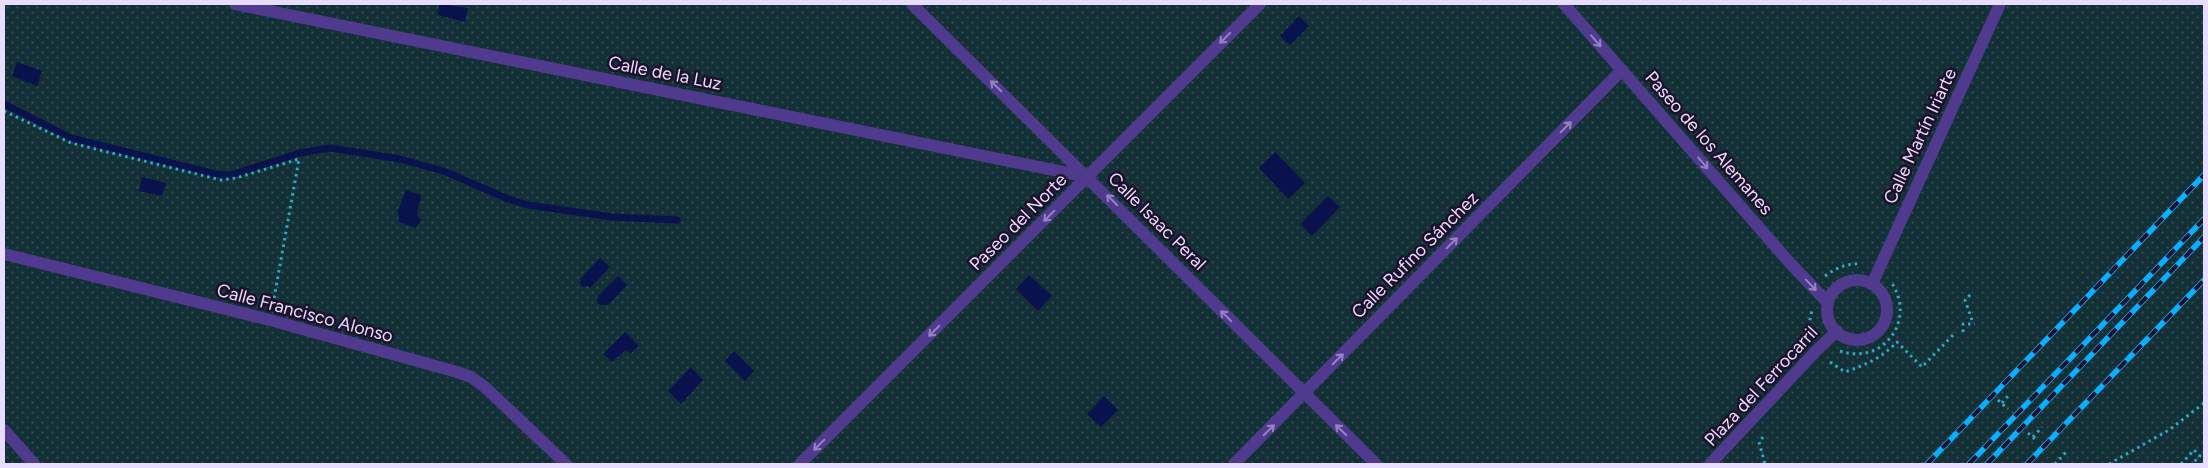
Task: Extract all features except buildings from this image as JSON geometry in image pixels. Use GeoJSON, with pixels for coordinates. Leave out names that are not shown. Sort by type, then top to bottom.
{"type":"FeatureCollection","features":[{"type":"Feature","properties":{"kind":"street","name":"Calle de la Luz"},"geometry":{"type":"LineString","coordinates":[[235,4],[252,5],[1088,176]]}},
{"type":"Feature","properties":{"kind":"street","name":"Calle Isaac Peral"},"geometry":{"type":"LineString","coordinates":[[912,4],[1088,176],[1376,464]]}},
{"type":"Feature","properties":{"kind":"street","name":"Paseo del Norte"},"geometry":{"type":"LineString","coordinates":[[800,464],[1260,4]]}},
{"type":"Feature","properties":{"kind":"street","name":"Paseo de los Alemanes"},"geometry":{"type":"LineString","coordinates":[[1564,4],[1790,263],[1828,303]]}},
{"type":"Feature","properties":{"kind":"street","name":"Calle Martín Iriarte"},"geometry":{"type":"LineString","coordinates":[[1872,284],[2000,4]]}},
{"type":"Feature","properties":{"kind":"street","name":"Calle Rufino Sánchez"},"geometry":{"type":"LineString","coordinates":[[1234,464],[1622,70]]}},
{"type":"Feature","properties":{"kind":"street","name":"Calle Francisco Alonso"},"geometry":{"type":"LineString","coordinates":[[4,254],[270,320],[471,377],[486,388],[566,464]]}},
{"type":"Feature","properties":{"kind":"street"},"geometry":{"type":"LineString","coordinates":[[1828,303],[1836,289],[1842,284],[1857,280],[1872,284]]}},
{"type":"Feature","properties":{"kind":"street","name":"Plaza del Ferrocarril"},"geometry":{"type":"LineString","coordinates":[[1828,303],[1829,318],[1837,332],[1846,338],[1857,340],[1868,338],[1878,332],[1884,323],[1887,312],[1883,296],[1872,284]]}},
{"type":"Feature","properties":{"kind":"street","name":"Plaza del Ferrocarril"},"geometry":{"type":"LineString","coordinates":[[1710,464],[1817,350],[1837,332]]}},
{"type":"Feature","properties":{"kind":"street"},"geometry":{"type":"LineString","coordinates":[[4,430],[34,464]]}},
{"type":"Feature","properties":{"kind":"path"},"geometry":{"type":"LineString","coordinates":[[4,111],[71,143],[221,180],[236,178],[299,159],[270,320]]}},
{"type":"Feature","properties":{"kind":"path"},"geometry":{"type":"LineString","coordinates":[[1818,292],[1824,276],[1834,269],[1858,264],[1879,270],[1890,280],[1900,302],[1901,314],[1898,326],[1887,342],[1872,352],[1853,354],[1835,350]]}},
{"type":"Feature","properties":{"kind":"path"},"geometry":{"type":"LineString","coordinates":[[1972,320],[1965,300],[1973,292]]}},
{"type":"Feature","properties":{"kind":"path"},"geometry":{"type":"LineString","coordinates":[[1963,332],[1963,324],[1975,324]]}},
{"type":"Feature","properties":{"kind":"path"},"geometry":{"type":"LineString","coordinates":[[1826,358],[1845,372],[1886,354],[1897,342],[1922,367],[1956,332]]}},
{"type":"Feature","properties":{"kind":"path"},"geometry":{"type":"LineString","coordinates":[[2002,403],[2008,396]]}},
{"type":"Feature","properties":{"kind":"path"},"geometry":{"type":"LineString","coordinates":[[1998,400],[2008,409]]}},
{"type":"Feature","properties":{"kind":"path"},"geometry":{"type":"LineString","coordinates":[[2109,464],[2169,430],[2204,403]]}},
{"type":"Feature","properties":{"kind":"path"},"geometry":{"type":"LineString","coordinates":[[2033,437],[2042,426]]}},
{"type":"Feature","properties":{"kind":"path"},"geometry":{"type":"LineString","coordinates":[[2028,433],[2037,441]]}},
{"type":"Feature","properties":{"kind":"path"},"geometry":{"type":"LineString","coordinates":[[1759,442],[1765,464]]}},
{"type":"Feature","properties":{"kind":"path"},"geometry":{"type":"LineString","coordinates":[[2054,464],[2068,450]]}},
{"type":"Feature","properties":{"kind":"path"},"geometry":{"type":"LineString","coordinates":[[2180,464],[2194,450],[2200,456],[2192,464]]}},
{"type":"Feature","properties":{"kind":"green space"},"geometry":{"type":"Polygon","coordinates":[[[4,4],[2204,4],[2204,464],[4,464],[4,4]]]}},
{"type":"Feature","properties":{"kind":"shaded area"},"geometry":{"type":"Polygon","coordinates":[[[439,4],[468,8],[465,22],[438,15],[439,4]]]}},
{"type":"Feature","properties":{"kind":"shaded area"},"geometry":{"type":"Polygon","coordinates":[[[1299,16],[1309,26],[1290,45],[1280,36],[1299,16]]]}},
{"type":"Feature","properties":{"kind":"shaded area"},"geometry":{"type":"Polygon","coordinates":[[[17,62],[42,71],[37,86],[12,76],[17,62]]]}},
{"type":"Feature","properties":{"kind":"shaded area"},"geometry":{"type":"Polygon","coordinates":[[[1275,152],[1305,183],[1288,199],[1259,168],[1275,152]]]}},
{"type":"Feature","properties":{"kind":"shaded area"},"geometry":{"type":"Polygon","coordinates":[[[142,177],[166,183],[162,196],[139,191],[142,177]]]}},
{"type":"Feature","properties":{"kind":"shaded area"},"geometry":{"type":"Polygon","coordinates":[[[406,190],[421,195],[417,215],[421,220],[416,228],[399,222],[398,211],[406,190]]]}},
{"type":"Feature","properties":{"kind":"shaded area"},"geometry":{"type":"Polygon","coordinates":[[[1328,196],[1340,207],[1312,236],[1300,224],[1328,196]]]}},
{"type":"Feature","properties":{"kind":"shaded area"},"geometry":{"type":"Polygon","coordinates":[[[600,258],[610,267],[590,288],[589,286],[583,287],[580,284],[581,278],[600,258]]]}},
{"type":"Feature","properties":{"kind":"shaded area"},"geometry":{"type":"Polygon","coordinates":[[[1029,275],[1052,296],[1038,311],[1016,289],[1029,275]]]}},
{"type":"Feature","properties":{"kind":"shaded area"},"geometry":{"type":"Polygon","coordinates":[[[618,276],[627,285],[608,305],[600,305],[597,302],[598,296],[618,276]]]}},
{"type":"Feature","properties":{"kind":"shaded area"},"geometry":{"type":"Polygon","coordinates":[[[625,332],[639,346],[631,353],[626,350],[612,362],[603,354],[625,332]]]}},
{"type":"Feature","properties":{"kind":"shaded area"},"geometry":{"type":"Polygon","coordinates":[[[734,351],[754,371],[745,381],[725,361],[734,351]]]}},
{"type":"Feature","properties":{"kind":"shaded area"},"geometry":{"type":"Polygon","coordinates":[[[691,367],[703,380],[681,404],[668,391],[691,367]]]}},
{"type":"Feature","properties":{"kind":"shaded area"},"geometry":{"type":"Polygon","coordinates":[[[1104,396],[1118,410],[1101,427],[1087,414],[1104,396]]]}},
{"type":"Feature","properties":{"kind":"waterway"},"geometry":{"type":"LineString","coordinates":[[4,104],[71,138],[215,174],[231,175],[300,153],[330,148],[400,159],[446,172],[508,199],[528,205],[612,217],[677,220]]}},
{"type":"Feature","properties":{"kind":"railway"},"geometry":{"type":"LineString","coordinates":[[1927,464],[2204,175]]}},
{"type":"Feature","properties":{"kind":"railway"},"geometry":{"type":"LineString","coordinates":[[1969,464],[2204,219]]}},
{"type":"Feature","properties":{"kind":"railway"},"geometry":{"type":"LineString","coordinates":[[1987,464],[2204,237]]}},
{"type":"Feature","properties":{"kind":"railway"},"geometry":{"type":"LineString","coordinates":[[2027,464],[2204,280]]}}]}
